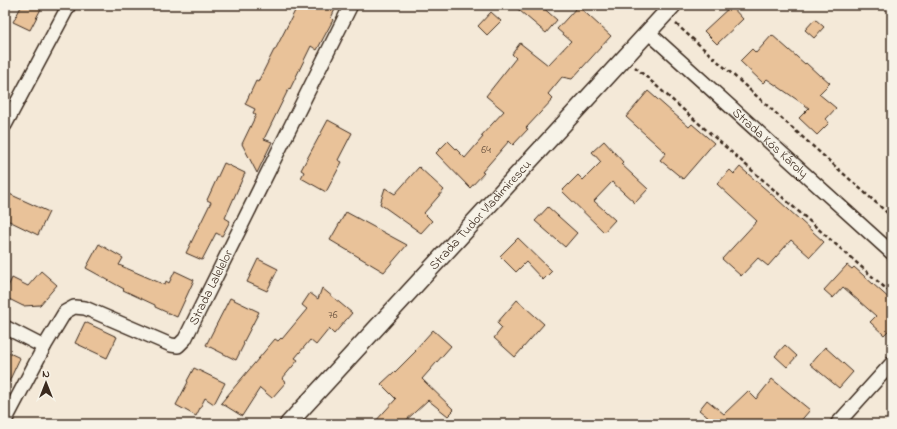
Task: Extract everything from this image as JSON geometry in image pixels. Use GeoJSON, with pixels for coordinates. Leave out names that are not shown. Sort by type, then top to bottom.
{"type":"FeatureCollection","features":[{"type":"Feature","properties":{"kind":"street"},"geometry":{"type":"LineString","coordinates":[[5,125],[69,5]]}},
{"type":"Feature","properties":{"kind":"street","name":"Strada Lalelelor"},"geometry":{"type":"LineString","coordinates":[[5,422],[44,347],[65,312],[74,307],[85,308],[171,345],[178,346],[184,339],[351,5]]}},
{"type":"Feature","properties":{"kind":"street","name":"Strada Tudor Vladimirescu"},"geometry":{"type":"LineString","coordinates":[[288,424],[669,9]]}},
{"type":"Feature","properties":{"kind":"street","name":"Strada Kós Károly"},"geometry":{"type":"LineString","coordinates":[[648,32],[892,254]]}},
{"type":"Feature","properties":{"kind":"street"},"geometry":{"type":"LineString","coordinates":[[5,327],[44,347]]}},
{"type":"Feature","properties":{"kind":"street"},"geometry":{"type":"LineString","coordinates":[[836,424],[892,363]]}},
{"type":"Feature","properties":{"kind":"path"},"geometry":{"type":"LineString","coordinates":[[669,9],[892,217]]}},
{"type":"Feature","properties":{"kind":"path"},"geometry":{"type":"LineString","coordinates":[[624,57],[892,294]]}},
{"type":"Feature","properties":{"kind":"building"},"geometry":{"type":"Polygon","coordinates":[[[22,5],[43,5],[30,30],[13,22],[22,5]]]}},
{"type":"Feature","properties":{"kind":"building"},"geometry":{"type":"Polygon","coordinates":[[[298,5],[337,5],[331,18],[333,20],[317,50],[311,46],[264,139],[272,142],[257,173],[242,144],[256,115],[253,113],[255,109],[245,104],[298,5]]]}},
{"type":"Feature","properties":{"kind":"building"},"geometry":{"type":"Polygon","coordinates":[[[513,5],[540,5],[557,20],[546,33],[513,5]]]}},
{"type":"Feature","properties":{"kind":"building"},"geometry":{"type":"Polygon","coordinates":[[[578,6],[611,36],[572,79],[562,77],[548,94],[553,99],[526,128],[528,129],[513,145],[509,141],[470,188],[436,153],[448,141],[465,158],[483,137],[481,136],[504,111],[486,96],[516,58],[512,54],[520,43],[548,65],[571,41],[557,29],[578,6]]]}},
{"type":"Feature","properties":{"kind":"building"},"geometry":{"type":"Polygon","coordinates":[[[731,6],[743,19],[717,44],[704,31],[731,6]]]}},
{"type":"Feature","properties":{"kind":"building"},"geometry":{"type":"Polygon","coordinates":[[[491,12],[501,21],[487,35],[478,26],[491,12]]]}},
{"type":"Feature","properties":{"kind":"building"},"geometry":{"type":"Polygon","coordinates":[[[815,19],[824,27],[814,38],[805,30],[815,19]]]}},
{"type":"Feature","properties":{"kind":"building"},"geometry":{"type":"Polygon","coordinates":[[[772,35],[805,64],[806,63],[830,83],[819,94],[836,108],[826,119],[829,123],[817,135],[799,118],[809,108],[767,79],[763,83],[740,61],[752,49],[756,53],[772,35]]]}},
{"type":"Feature","properties":{"kind":"building"},"geometry":{"type":"Polygon","coordinates":[[[648,91],[689,127],[692,124],[714,143],[683,179],[660,160],[666,153],[626,117],[648,91]]]}},
{"type":"Feature","properties":{"kind":"building"},"geometry":{"type":"Polygon","coordinates":[[[328,120],[352,133],[338,160],[342,162],[326,192],[301,178],[304,172],[301,170],[328,120]]]}},
{"type":"Feature","properties":{"kind":"building"},"geometry":{"type":"Polygon","coordinates":[[[604,141],[623,162],[621,164],[648,189],[635,203],[612,182],[594,201],[615,220],[604,232],[562,191],[578,175],[583,180],[601,162],[592,152],[604,141]]]}},
{"type":"Feature","properties":{"kind":"building"},"geometry":{"type":"Polygon","coordinates":[[[224,163],[245,173],[225,218],[230,221],[222,236],[216,233],[202,260],[186,253],[211,202],[207,200],[224,163]]]}},
{"type":"Feature","properties":{"kind":"building"},"geometry":{"type":"Polygon","coordinates":[[[419,167],[444,190],[424,213],[432,221],[421,233],[380,204],[385,188],[395,194],[419,167]]]}},
{"type":"Feature","properties":{"kind":"building"},"geometry":{"type":"Polygon","coordinates":[[[740,167],[824,242],[810,257],[791,240],[768,266],[758,258],[741,276],[722,259],[757,221],[717,184],[730,170],[734,174],[740,167]]]}},
{"type":"Feature","properties":{"kind":"building"},"geometry":{"type":"Polygon","coordinates":[[[5,192],[49,212],[38,235],[5,219],[5,192]]]}},
{"type":"Feature","properties":{"kind":"building"},"geometry":{"type":"Polygon","coordinates":[[[548,207],[577,233],[565,247],[535,221],[548,207]]]}},
{"type":"Feature","properties":{"kind":"building"},"geometry":{"type":"Polygon","coordinates":[[[346,212],[407,245],[384,272],[330,240],[346,212]]]}},
{"type":"Feature","properties":{"kind":"building"},"geometry":{"type":"Polygon","coordinates":[[[518,238],[552,271],[543,280],[526,262],[516,272],[500,256],[518,238]]]}},
{"type":"Feature","properties":{"kind":"building"},"geometry":{"type":"Polygon","coordinates":[[[99,244],[123,258],[119,265],[165,285],[166,281],[169,283],[175,271],[194,280],[177,317],[123,290],[124,289],[86,268],[99,244]]]}},
{"type":"Feature","properties":{"kind":"building"},"geometry":{"type":"Polygon","coordinates":[[[258,259],[278,269],[267,291],[247,282],[258,259]]]}},
{"type":"Feature","properties":{"kind":"building"},"geometry":{"type":"Polygon","coordinates":[[[847,265],[852,269],[854,267],[892,301],[892,327],[884,335],[870,322],[876,316],[843,287],[833,298],[824,290],[847,265]]]}},
{"type":"Feature","properties":{"kind":"building"},"geometry":{"type":"Polygon","coordinates":[[[41,271],[57,285],[40,305],[23,306],[5,297],[5,293],[12,278],[28,286],[41,271]]]}},
{"type":"Feature","properties":{"kind":"building"},"geometry":{"type":"Polygon","coordinates":[[[322,288],[352,313],[334,334],[329,329],[316,345],[310,340],[295,358],[298,360],[282,379],[286,382],[272,398],[260,388],[242,416],[221,403],[275,339],[278,341],[281,338],[282,339],[307,309],[302,305],[310,293],[318,299],[322,288]]]}},
{"type":"Feature","properties":{"kind":"building"},"geometry":{"type":"Polygon","coordinates":[[[230,298],[259,312],[236,360],[206,345],[230,298]]]}},
{"type":"Feature","properties":{"kind":"building"},"geometry":{"type":"Polygon","coordinates":[[[517,300],[544,324],[515,357],[494,338],[502,328],[497,323],[517,300]]]}},
{"type":"Feature","properties":{"kind":"building"},"geometry":{"type":"Polygon","coordinates":[[[85,322],[117,337],[107,358],[75,343],[85,322]]]}},
{"type":"Feature","properties":{"kind":"building"},"geometry":{"type":"Polygon","coordinates":[[[433,330],[451,346],[422,379],[454,410],[448,416],[428,400],[402,424],[373,424],[396,399],[381,384],[416,351],[415,350],[433,330]]]}},
{"type":"Feature","properties":{"kind":"building"},"geometry":{"type":"Polygon","coordinates":[[[785,345],[797,356],[787,367],[775,356],[785,345]]]}},
{"type":"Feature","properties":{"kind":"building"},"geometry":{"type":"Polygon","coordinates":[[[825,347],[853,372],[839,388],[810,364],[825,347]]]}},
{"type":"Feature","properties":{"kind":"building"},"geometry":{"type":"Polygon","coordinates":[[[5,351],[20,358],[5,390],[5,351]]]}},
{"type":"Feature","properties":{"kind":"building"},"geometry":{"type":"Polygon","coordinates":[[[194,368],[225,383],[214,404],[205,398],[196,416],[176,405],[194,368]]]}},
{"type":"Feature","properties":{"kind":"building"},"geometry":{"type":"Polygon","coordinates":[[[772,379],[810,410],[798,424],[713,424],[715,423],[699,410],[707,400],[724,414],[748,391],[756,399],[772,379]]]}}]}
